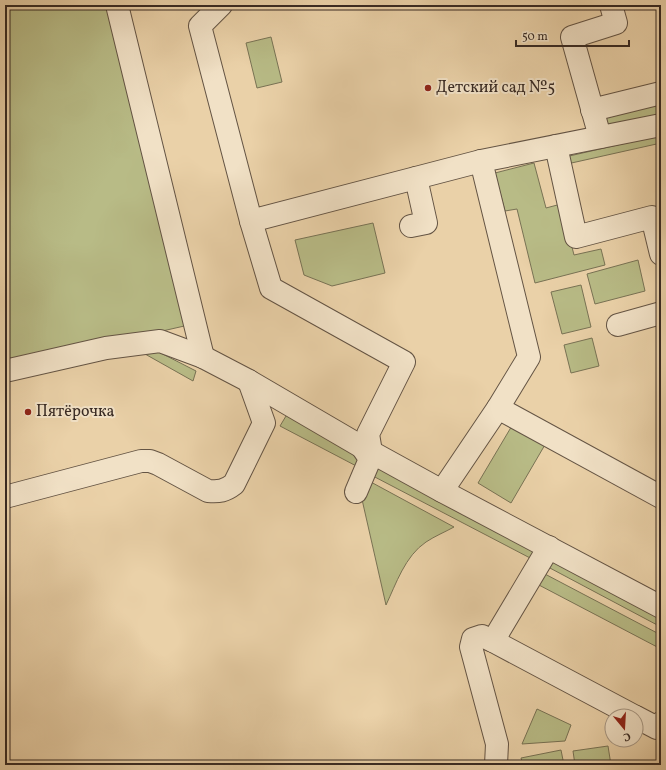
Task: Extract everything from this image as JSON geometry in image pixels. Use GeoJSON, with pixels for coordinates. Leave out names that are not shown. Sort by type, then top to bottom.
{"type":"FeatureCollection","features":[{"type":"Feature","properties":{"kind":"street"},"geometry":{"type":"LineString","coordinates":[[117,5],[203,357]]}},
{"type":"Feature","properties":{"kind":"street"},"geometry":{"type":"LineString","coordinates":[[221,5],[200,26],[251,221],[271,288],[404,362],[368,434],[366,449],[370,459],[356,492]]}},
{"type":"Feature","properties":{"kind":"street"},"geometry":{"type":"LineString","coordinates":[[600,137],[572,37],[616,23],[611,5]]}},
{"type":"Feature","properties":{"kind":"street"},"geometry":{"type":"LineString","coordinates":[[592,110],[661,93]]}},
{"type":"Feature","properties":{"kind":"street"},"geometry":{"type":"LineString","coordinates":[[251,221],[481,161],[661,125]]}},
{"type":"Feature","properties":{"kind":"street"},"geometry":{"type":"LineString","coordinates":[[556,146],[576,237],[652,217],[661,254]]}},
{"type":"Feature","properties":{"kind":"street"},"geometry":{"type":"LineString","coordinates":[[442,491],[498,408],[529,357],[481,161]]}},
{"type":"Feature","properties":{"kind":"street"},"geometry":{"type":"LineString","coordinates":[[411,226],[426,223],[416,178]]}},
{"type":"Feature","properties":{"kind":"street"},"geometry":{"type":"LineString","coordinates":[[618,325],[661,313]]}},
{"type":"Feature","properties":{"kind":"street"},"geometry":{"type":"LineString","coordinates":[[5,370],[106,348],[160,342],[203,357],[249,381],[442,491],[661,607]]}},
{"type":"Feature","properties":{"kind":"street"},"geometry":{"type":"LineString","coordinates":[[5,497],[141,461],[150,461],[158,464],[208,491],[217,492],[226,490],[234,484],[264,423],[249,381]]}},
{"type":"Feature","properties":{"kind":"street"},"geometry":{"type":"LineString","coordinates":[[498,408],[661,497]]}},
{"type":"Feature","properties":{"kind":"street"},"geometry":{"type":"LineString","coordinates":[[493,641],[549,547]]}},
{"type":"Feature","properties":{"kind":"street"},"geometry":{"type":"LineString","coordinates":[[496,765],[497,744],[471,647],[472,639],[482,636],[493,641],[618,708]]}},
{"type":"Feature","properties":{"kind":"street"},"geometry":{"type":"LineString","coordinates":[[644,722],[657,728],[661,723]]}},
{"type":"Feature","properties":{"kind":"green space"},"geometry":{"type":"Polygon","coordinates":[[[5,5],[116,5],[193,324],[5,367],[5,5]]]}},
{"type":"Feature","properties":{"kind":"green space"},"geometry":{"type":"Polygon","coordinates":[[[271,37],[282,82],[257,88],[246,43],[271,37]]]}},
{"type":"Feature","properties":{"kind":"green space"},"geometry":{"type":"Polygon","coordinates":[[[661,99],[661,120],[607,132],[603,112],[661,99]]]}},
{"type":"Feature","properties":{"kind":"green space"},"geometry":{"type":"Polygon","coordinates":[[[661,135],[661,143],[567,164],[565,157],[661,135]]]}},
{"type":"Feature","properties":{"kind":"green space"},"geometry":{"type":"Polygon","coordinates":[[[534,163],[546,208],[561,204],[574,255],[601,249],[605,265],[535,283],[517,209],[505,211],[495,173],[534,163]]]}},
{"type":"Feature","properties":{"kind":"green space"},"geometry":{"type":"Polygon","coordinates":[[[373,223],[385,273],[332,286],[304,275],[295,240],[373,223]]]}},
{"type":"Feature","properties":{"kind":"green space"},"geometry":{"type":"Polygon","coordinates":[[[638,260],[645,291],[595,304],[587,274],[638,260]]]}},
{"type":"Feature","properties":{"kind":"green space"},"geometry":{"type":"Polygon","coordinates":[[[581,285],[591,327],[562,334],[551,292],[581,285]]]}},
{"type":"Feature","properties":{"kind":"green space"},"geometry":{"type":"Polygon","coordinates":[[[592,338],[599,366],[571,373],[564,345],[592,338]]]}},
{"type":"Feature","properties":{"kind":"green space"},"geometry":{"type":"Polygon","coordinates":[[[151,348],[196,371],[193,381],[145,354],[151,348]]]}},
{"type":"Feature","properties":{"kind":"green space"},"geometry":{"type":"Polygon","coordinates":[[[289,411],[361,451],[362,469],[280,426],[289,411]]]}},
{"type":"Feature","properties":{"kind":"green space"},"geometry":{"type":"Polygon","coordinates":[[[513,424],[546,443],[511,503],[478,483],[513,424]]]}},
{"type":"Feature","properties":{"kind":"green space"},"geometry":{"type":"Polygon","coordinates":[[[377,465],[537,549],[532,559],[371,475],[377,465]]]}},
{"type":"Feature","properties":{"kind":"green space"},"geometry":{"type":"Polygon","coordinates":[[[369,481],[454,527],[426,542],[412,555],[402,571],[386,605],[361,495],[369,481]]]}},
{"type":"Feature","properties":{"kind":"green space"},"geometry":{"type":"Polygon","coordinates":[[[553,557],[661,614],[661,627],[548,567],[553,557]]]}},
{"type":"Feature","properties":{"kind":"green space"},"geometry":{"type":"Polygon","coordinates":[[[543,573],[661,635],[661,649],[537,584],[543,573]]]}},
{"type":"Feature","properties":{"kind":"green space"},"geometry":{"type":"Polygon","coordinates":[[[537,709],[571,725],[565,741],[522,744],[537,709]]]}},
{"type":"Feature","properties":{"kind":"green space"},"geometry":{"type":"Polygon","coordinates":[[[604,747],[604,748],[608,748],[611,765],[575,765],[573,751],[604,747]]]}},
{"type":"Feature","properties":{"kind":"green space"},"geometry":{"type":"Polygon","coordinates":[[[561,750],[564,765],[523,765],[521,758],[561,750]]]}},
{"type":"Feature","properties":{"kind":"place","name":"Детский сад №5"},"geometry":{"type":"Point","coordinates":[428,88]}},
{"type":"Feature","properties":{"kind":"place","name":"Пятёрочка"},"geometry":{"type":"Point","coordinates":[28,412]}}]}
